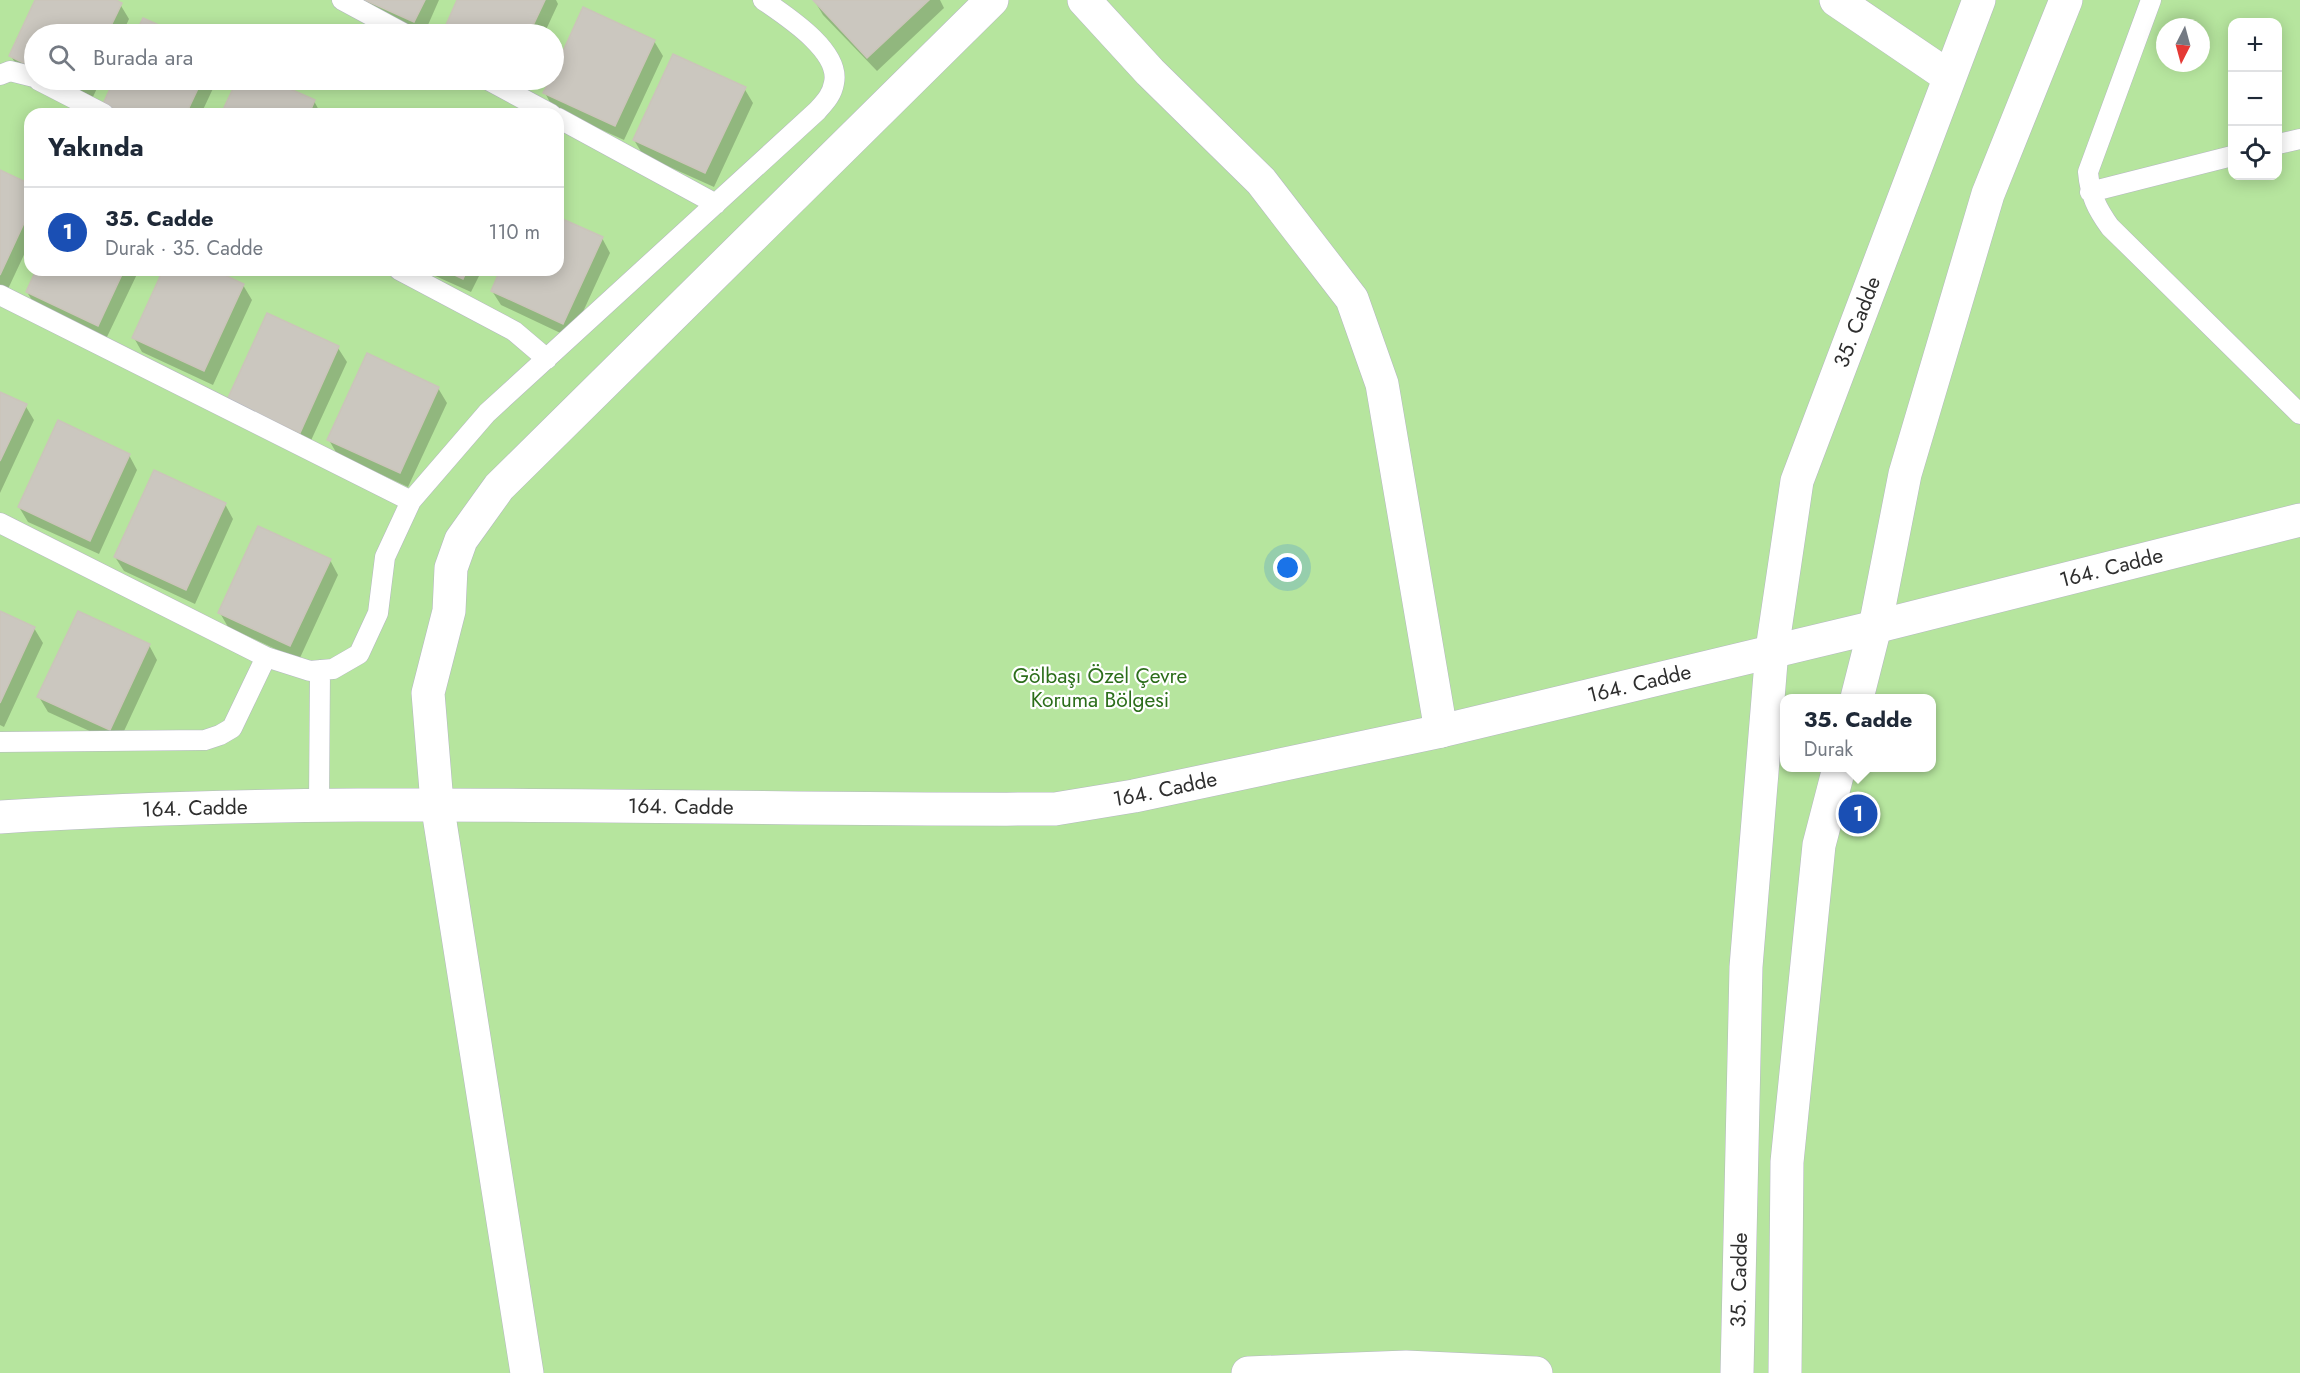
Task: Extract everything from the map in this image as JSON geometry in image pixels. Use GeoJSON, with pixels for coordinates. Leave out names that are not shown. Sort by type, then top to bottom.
{"type":"FeatureCollection","features":[{"type":"Feature","properties":{"kind":"street"},"geometry":{"type":"LineString","coordinates":[[527,1373],[437,803],[428,693],[450,611],[452,568],[461,540],[499,487],[992,0]]}},
{"type":"Feature","properties":{"kind":"street"},"geometry":{"type":"LineString","coordinates":[[1084,0],[1150,72],[1261,181],[1352,299],[1382,384],[1441,731]]}},
{"type":"Feature","properties":{"kind":"street"},"geometry":{"type":"LineString","coordinates":[[1836,0],[1948,76]]}},
{"type":"Feature","properties":{"kind":"street","name":"35. Cadde"},"geometry":{"type":"LineString","coordinates":[[1737,1373],[1746,967],[1772,650],[1797,481],[1948,76],[1979,0]]}},
{"type":"Feature","properties":{"kind":"street"},"geometry":{"type":"LineString","coordinates":[[1858,694],[1875,627],[1905,474],[1988,194],[2066,0]]}},
{"type":"Feature","properties":{"kind":"street","name":"164. Cadde"},"geometry":{"type":"LineString","coordinates":[[0,817],[146,807],[437,803],[1055,809],[1134,796],[1441,731],[1875,627],[2300,520]]}},
{"type":"Feature","properties":{"kind":"street"},"geometry":{"type":"LineString","coordinates":[[1785,1373],[1787,1162],[1819,845],[1838,772]]}},
{"type":"Feature","properties":{"kind":"street"},"geometry":{"type":"LineString","coordinates":[[1248,1373],[1387,1367],[1536,1373]]}},
{"type":"Feature","properties":{"kind":"lane"},"geometry":{"type":"LineString","coordinates":[[342,0],[386,24]]}},
{"type":"Feature","properties":{"kind":"lane"},"geometry":{"type":"LineString","coordinates":[[0,523],[266,657],[310,671],[333,669],[359,654],[371,633],[378,613],[385,557],[411,501],[487,413],[817,111],[831,95],[835,80],[832,62],[812,37],[763,0]]}},
{"type":"Feature","properties":{"kind":"lane"},"geometry":{"type":"LineString","coordinates":[[2151,0],[2088,172],[2090,192],[2096,208],[2110,227],[2300,414]]}},
{"type":"Feature","properties":{"kind":"lane"},"geometry":{"type":"LineString","coordinates":[[0,75],[10,71],[24,75]]}},
{"type":"Feature","properties":{"kind":"lane"},"geometry":{"type":"LineString","coordinates":[[59,90],[93,108]]}},
{"type":"Feature","properties":{"kind":"lane"},"geometry":{"type":"LineString","coordinates":[[507,90],[540,108]]}},
{"type":"Feature","properties":{"kind":"lane"},"geometry":{"type":"LineString","coordinates":[[564,121],[716,204]]}},
{"type":"Feature","properties":{"kind":"lane"},"geometry":{"type":"LineString","coordinates":[[2282,143],[2300,139]]}},
{"type":"Feature","properties":{"kind":"lane"},"geometry":{"type":"LineString","coordinates":[[2090,192],[2228,157]]}},
{"type":"Feature","properties":{"kind":"lane"},"geometry":{"type":"LineString","coordinates":[[410,276],[514,331],[547,359]]}},
{"type":"Feature","properties":{"kind":"lane"},"geometry":{"type":"LineString","coordinates":[[0,295],[411,501]]}},
{"type":"Feature","properties":{"kind":"lane"},"geometry":{"type":"LineString","coordinates":[[0,742],[205,740],[232,728],[266,657]]}},
{"type":"Feature","properties":{"kind":"lane"},"geometry":{"type":"LineString","coordinates":[[319,804],[320,670]]}},
{"type":"Feature","properties":{"kind":"green space","name":"Gölbaşı Özel Çevre Koruma Bölgesi"},"geometry":{"type":"Polygon","coordinates":[[[0,0],[2300,0],[2300,1373],[0,1373],[0,0]]]}},
{"type":"Feature","properties":{"kind":"building"},"geometry":{"type":"Polygon","coordinates":[[[35,0],[116,0],[122,3],[112,24],[24,24],[24,63],[9,56],[35,0]]]}},
{"type":"Feature","properties":{"kind":"building"},"geometry":{"type":"Polygon","coordinates":[[[365,0],[425,0],[414,22],[365,0]]]}},
{"type":"Feature","properties":{"kind":"building"},"geometry":{"type":"Polygon","coordinates":[[[457,0],[545,0],[534,24],[446,24],[457,0]]]}},
{"type":"Feature","properties":{"kind":"building"},"geometry":{"type":"Polygon","coordinates":[[[813,0],[929,0],[867,58],[813,0]]]}},
{"type":"Feature","properties":{"kind":"building"},"geometry":{"type":"Polygon","coordinates":[[[583,7],[655,40],[615,126],[543,93],[545,90],[564,90],[564,49],[583,7]]]}},
{"type":"Feature","properties":{"kind":"building"},"geometry":{"type":"Polygon","coordinates":[[[143,18],[156,24],[140,24],[143,18]]]}},
{"type":"Feature","properties":{"kind":"building"},"geometry":{"type":"Polygon","coordinates":[[[673,54],[746,87],[705,173],[633,140],[673,54]]]}},
{"type":"Feature","properties":{"kind":"building"},"geometry":{"type":"Polygon","coordinates":[[[109,90],[197,90],[189,108],[111,108],[103,104],[109,90]]]}},
{"type":"Feature","properties":{"kind":"building"},"geometry":{"type":"Polygon","coordinates":[[[232,90],[292,90],[315,100],[312,108],[224,108],[232,90]]]}},
{"type":"Feature","properties":{"kind":"building"},"geometry":{"type":"Polygon","coordinates":[[[0,170],[24,181],[24,223],[0,275],[0,170]]]}},
{"type":"Feature","properties":{"kind":"building"},"geometry":{"type":"Polygon","coordinates":[[[564,220],[603,237],[563,324],[491,291],[497,276],[564,276],[564,220]]]}},
{"type":"Feature","properties":{"kind":"building"},"geometry":{"type":"Polygon","coordinates":[[[33,276],[121,276],[98,326],[26,292],[33,276]]]}},
{"type":"Feature","properties":{"kind":"building"},"geometry":{"type":"Polygon","coordinates":[[[160,276],[227,276],[244,284],[204,371],[132,338],[160,276]]]}},
{"type":"Feature","properties":{"kind":"building"},"geometry":{"type":"Polygon","coordinates":[[[267,313],[339,346],[300,433],[227,400],[267,313]]]}},
{"type":"Feature","properties":{"kind":"building"},"geometry":{"type":"Polygon","coordinates":[[[367,353],[439,387],[400,473],[327,440],[367,353]]]}},
{"type":"Feature","properties":{"kind":"building"},"geometry":{"type":"Polygon","coordinates":[[[0,392],[27,404],[0,461],[0,392]]]}},
{"type":"Feature","properties":{"kind":"building"},"geometry":{"type":"Polygon","coordinates":[[[58,420],[130,454],[90,541],[18,507],[58,420]]]}},
{"type":"Feature","properties":{"kind":"building"},"geometry":{"type":"Polygon","coordinates":[[[154,470],[226,503],[186,590],[114,557],[154,470]]]}},
{"type":"Feature","properties":{"kind":"building"},"geometry":{"type":"Polygon","coordinates":[[[258,526],[331,559],[290,646],[218,613],[258,526]]]}},
{"type":"Feature","properties":{"kind":"building"},"geometry":{"type":"Polygon","coordinates":[[[0,611],[35,627],[0,703],[0,611]]]}},
{"type":"Feature","properties":{"kind":"building"},"geometry":{"type":"Polygon","coordinates":[[[78,611],[150,644],[110,730],[37,697],[78,611]]]}},
{"type":"Feature","properties":{"kind":"place","name":"35. Cadde"},"geometry":{"type":"Point","coordinates":[1858,814]}}]}
